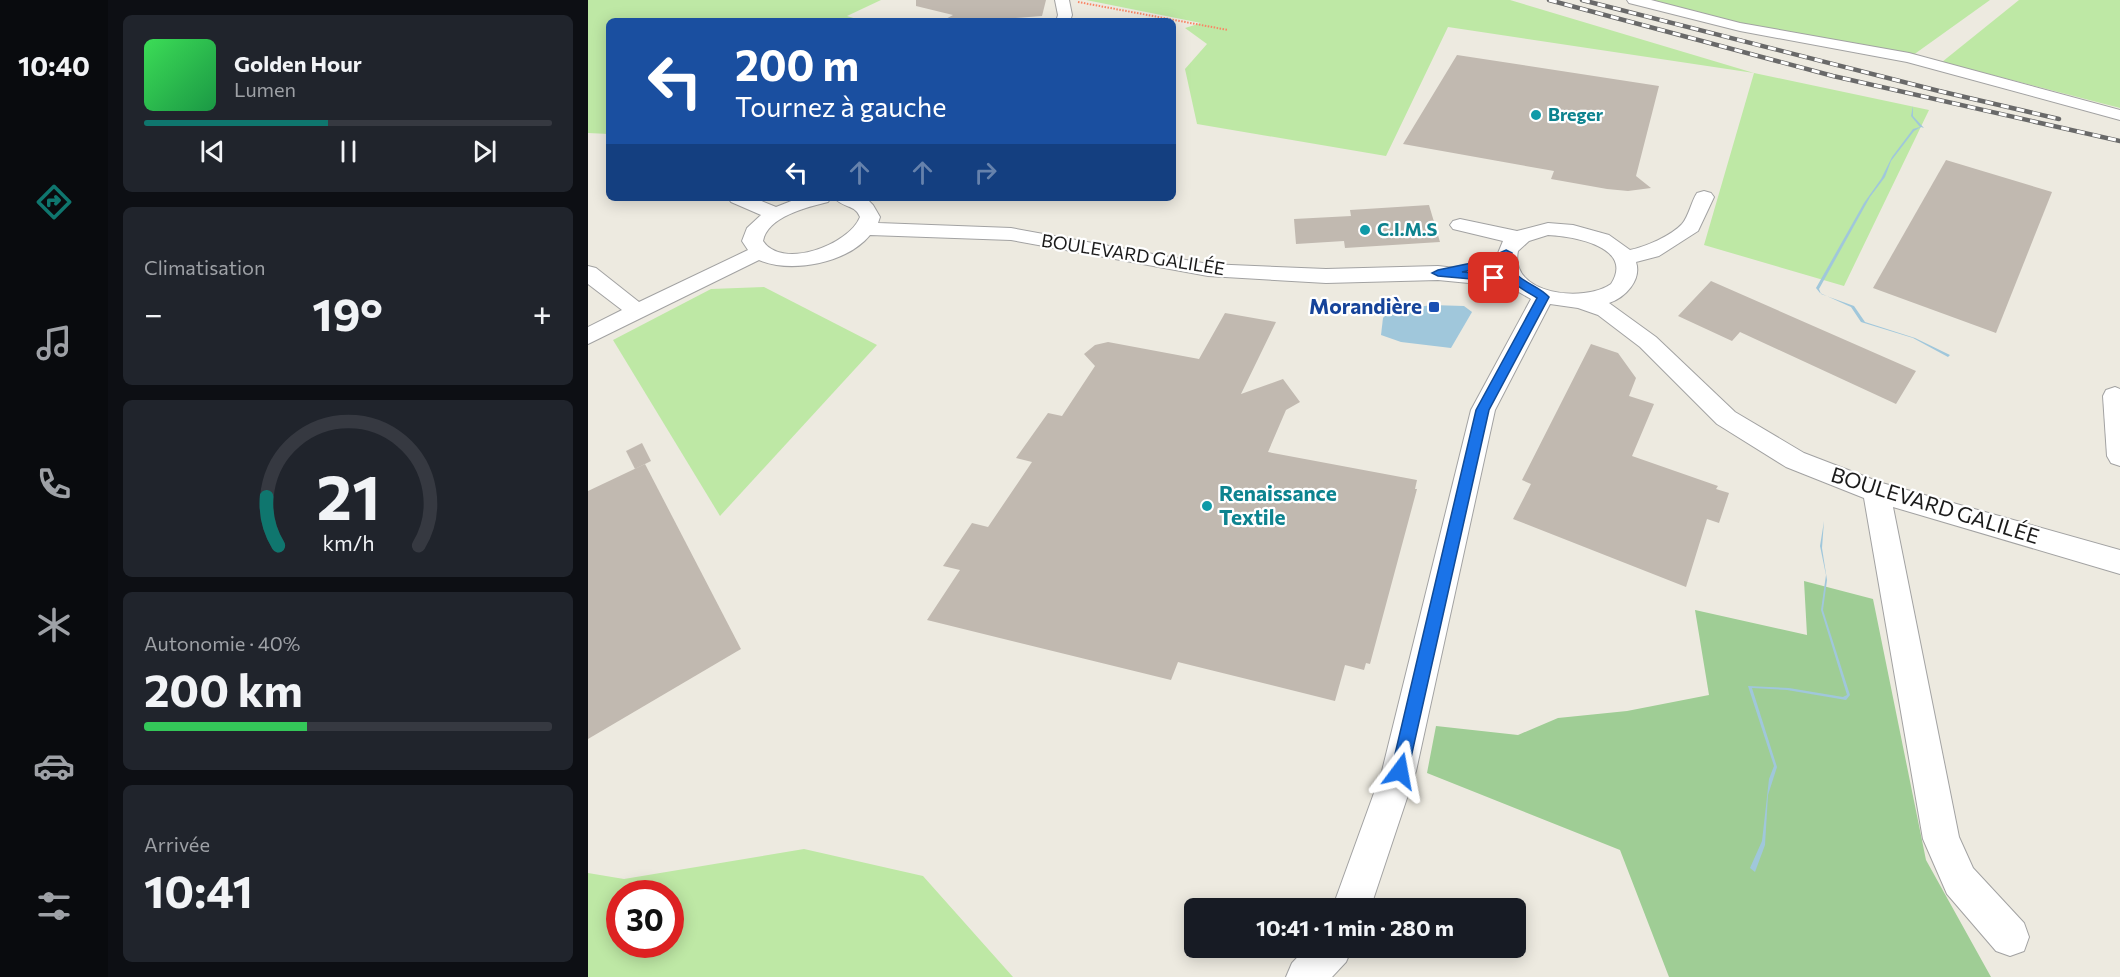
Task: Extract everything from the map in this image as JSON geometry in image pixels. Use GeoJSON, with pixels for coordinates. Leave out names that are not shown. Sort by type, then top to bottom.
{"type":"FeatureCollection","features":[{"type":"Feature","properties":{"kind":"street"},"geometry":{"type":"LineString","coordinates":[[1062,0],[1064,18]]}},
{"type":"Feature","properties":{"kind":"street"},"geometry":{"type":"LineString","coordinates":[[1635,4],[1767,33],[1909,58],[2120,115]]}},
{"type":"Feature","properties":{"kind":"street"},"geometry":{"type":"LineString","coordinates":[[1623,258],[1652,252],[1691,227],[1704,197]]}},
{"type":"Feature","properties":{"kind":"street"},"geometry":{"type":"LineString","coordinates":[[745,201],[775,214]]}},
{"type":"Feature","properties":{"kind":"street"},"geometry":{"type":"LineString","coordinates":[[809,201],[790,206],[762,223],[755,234],[754,243],[759,252],[785,260],[813,257],[840,248],[865,229],[870,217],[866,207],[856,201]]}},
{"type":"Feature","properties":{"kind":"street"},"geometry":{"type":"LineString","coordinates":[[1460,225],[1513,246]]}},
{"type":"Feature","properties":{"kind":"street","name":"BOULEVARD GALILÉE"},"geometry":{"type":"LineString","coordinates":[[865,229],[1011,234],[1208,270],[1326,276],[1438,273],[1516,281]]}},
{"type":"Feature","properties":{"kind":"street"},"geometry":{"type":"LineString","coordinates":[[1548,229],[1584,232],[1614,248],[1623,258],[1627,270],[1625,281],[1615,291],[1601,298],[1582,302],[1543,297],[1516,281],[1509,272],[1506,262],[1513,246],[1532,232],[1548,229]]}},
{"type":"Feature","properties":{"kind":"street","name":"BOULEVARD GALILÉE"},"geometry":{"type":"LineString","coordinates":[[1438,273],[1484,264],[1513,246]]}},
{"type":"Feature","properties":{"kind":"street"},"geometry":{"type":"LineString","coordinates":[[588,336],[759,252]]}},
{"type":"Feature","properties":{"kind":"street"},"geometry":{"type":"LineString","coordinates":[[588,273],[638,312]]}},
{"type":"Feature","properties":{"kind":"street","name":"BOULEVARD GALILÉE"},"geometry":{"type":"LineString","coordinates":[[1615,291],[1648,342]]}},
{"type":"Feature","properties":{"kind":"street"},"geometry":{"type":"LineString","coordinates":[[1355,898],[1400,771],[1483,410],[1543,297]]}},
{"type":"Feature","properties":{"kind":"street","name":"BOULEVARD GALILÉE"},"geometry":{"type":"LineString","coordinates":[[1582,302],[1606,310],[1648,342],[1726,418],[1795,460],[1876,492],[2120,562]]}},
{"type":"Feature","properties":{"kind":"street"},"geometry":{"type":"LineString","coordinates":[[2120,398],[2115,396],[2120,456]]}},
{"type":"Feature","properties":{"kind":"street"},"geometry":{"type":"LineString","coordinates":[[1876,492],[1941,839],[1960,881],[2010,937]]}},
{"type":"Feature","properties":{"kind":"street"},"geometry":{"type":"LineString","coordinates":[[1306,977],[1323,958]]}},
{"type":"Feature","properties":{"kind":"path"},"geometry":{"type":"LineString","coordinates":[[1062,0],[1165,18]]}},
{"type":"Feature","properties":{"kind":"path"},"geometry":{"type":"LineString","coordinates":[[1176,20],[1228,30]]}},
{"type":"Feature","properties":{"kind":"green space"},"geometry":{"type":"Polygon","coordinates":[[[588,0],[881,0],[847,16],[853,18],[606,18],[606,134],[588,133],[588,0]]]}},
{"type":"Feature","properties":{"kind":"green space"},"geometry":{"type":"Polygon","coordinates":[[[1086,0],[1510,0],[1754,73],[1448,27],[1386,156],[1197,124],[1185,69],[1207,44],[1185,28],[1201,23],[1086,0]]]}},
{"type":"Feature","properties":{"kind":"green space"},"geometry":{"type":"Polygon","coordinates":[[[1644,0],[1990,0],[1909,58],[1719,22],[1644,0]]]}},
{"type":"Feature","properties":{"kind":"green space"},"geometry":{"type":"Polygon","coordinates":[[[2019,0],[2120,0],[2120,108],[1942,62],[2019,0]]]}},
{"type":"Feature","properties":{"kind":"green space"},"geometry":{"type":"Polygon","coordinates":[[[1754,73],[1929,110],[1844,286],[1704,245],[1754,73]]]}},
{"type":"Feature","properties":{"kind":"green space"},"geometry":{"type":"Polygon","coordinates":[[[764,287],[877,345],[720,516],[613,340],[711,289],[764,287]]]}},
{"type":"Feature","properties":{"kind":"green space"},"geometry":{"type":"Polygon","coordinates":[[[1804,581],[1873,599],[1926,860],[1991,977],[1669,977],[1620,850],[1427,773],[1436,726],[1518,735],[1558,718],[1627,711],[1709,695],[1695,610],[1807,635],[1804,581]]]}},
{"type":"Feature","properties":{"kind":"green space"},"geometry":{"type":"Polygon","coordinates":[[[804,849],[923,876],[1013,977],[588,977],[588,873],[624,879],[804,849]]]}},
{"type":"Feature","properties":{"kind":"water"},"geometry":{"type":"Polygon","coordinates":[[[1913,106],[1913,116],[1924,128],[1921,127],[1914,131],[1891,161],[1885,177],[1870,197],[1819,289],[1821,293],[1816,288],[1864,203],[1881,179],[1892,157],[1913,129],[1920,127],[1911,116],[1913,106]]]}},
{"type":"Feature","properties":{"kind":"water"},"geometry":{"type":"Polygon","coordinates":[[[1827,296],[1854,306],[1865,322],[1915,338],[1950,355],[1948,357],[1913,338],[1861,322],[1851,307],[1827,296]]]}},
{"type":"Feature","properties":{"kind":"water"},"geometry":{"type":"Polygon","coordinates":[[[1431,305],[1464,306],[1472,312],[1451,348],[1401,342],[1381,335],[1383,318],[1388,312],[1431,305]]]}},
{"type":"Feature","properties":{"kind":"water"},"geometry":{"type":"Polygon","coordinates":[[[1824,521],[1822,548],[1827,580],[1823,610],[1850,695],[1846,700],[1787,690],[1752,688],[1777,767],[1768,795],[1765,845],[1755,872],[1750,868],[1762,841],[1769,779],[1774,766],[1748,686],[1789,688],[1843,697],[1847,695],[1821,610],[1826,575],[1820,546],[1824,521]]]}},
{"type":"Feature","properties":{"kind":"building"},"geometry":{"type":"Polygon","coordinates":[[[916,0],[1046,0],[1042,16],[1016,18],[948,18],[953,15],[916,6],[916,0]]]}},
{"type":"Feature","properties":{"kind":"building","name":"Breger"},"geometry":{"type":"Polygon","coordinates":[[[1457,55],[1659,86],[1636,176],[1651,188],[1628,191],[1607,189],[1551,179],[1554,171],[1403,144],[1457,55]]]}},
{"type":"Feature","properties":{"kind":"building"},"geometry":{"type":"Polygon","coordinates":[[[1946,160],[2052,192],[1996,333],[1873,288],[1946,160]]]}},
{"type":"Feature","properties":{"kind":"building","name":"C.I.M.S"},"geometry":{"type":"Polygon","coordinates":[[[1429,205],[1440,242],[1345,248],[1344,241],[1296,244],[1294,219],[1351,216],[1350,210],[1429,205]]]}},
{"type":"Feature","properties":{"kind":"building"},"geometry":{"type":"Polygon","coordinates":[[[1711,281],[1916,371],[1896,404],[1740,332],[1732,341],[1678,316],[1711,281]]]}},
{"type":"Feature","properties":{"kind":"building","name":"Renaissance Textile"},"geometry":{"type":"Polygon","coordinates":[[[1225,313],[1276,322],[1241,394],[1283,379],[1300,402],[1286,410],[1268,452],[1417,480],[1415,489],[1417,489],[1370,664],[1366,663],[1364,670],[1345,665],[1335,701],[1178,662],[1171,680],[927,620],[960,570],[943,566],[972,523],[988,527],[1032,462],[1016,458],[1048,413],[1062,416],[1095,366],[1084,354],[1095,345],[1108,342],[1199,359],[1225,313]]]}},
{"type":"Feature","properties":{"kind":"building"},"geometry":{"type":"Polygon","coordinates":[[[1591,344],[1618,353],[1636,378],[1629,396],[1654,404],[1632,456],[1718,486],[1716,489],[1729,493],[1719,523],[1707,519],[1686,587],[1513,519],[1531,484],[1522,480],[1591,344]]]}},
{"type":"Feature","properties":{"kind":"building"},"geometry":{"type":"Polygon","coordinates":[[[642,443],[651,461],[635,469],[626,451],[642,443]]]}},
{"type":"Feature","properties":{"kind":"building"},"geometry":{"type":"Polygon","coordinates":[[[645,464],[741,649],[588,739],[588,491],[645,464]]]}},
{"type":"Feature","properties":{"kind":"railway"},"geometry":{"type":"LineString","coordinates":[[1549,0],[1833,76],[2120,141]]}},
{"type":"Feature","properties":{"kind":"railway"},"geometry":{"type":"LineString","coordinates":[[1582,0],[1939,91],[2059,119]]}},
{"type":"Feature","properties":{"kind":"place","name":"Breger"},"geometry":{"type":"Point","coordinates":[1536,115]}},
{"type":"Feature","properties":{"kind":"place","name":"C.I.M.S"},"geometry":{"type":"Point","coordinates":[1365,230]}},
{"type":"Feature","properties":{"kind":"place","name":"Morandière"},"geometry":{"type":"Point","coordinates":[1434,307]}},
{"type":"Feature","properties":{"kind":"place","name":"Renaissance Textile"},"geometry":{"type":"Point","coordinates":[1207,506]}},
{"type":"Feature","properties":{"kind":"route"},"geometry":{"type":"LineString","coordinates":[[1400,771],[1483,410],[1543,297],[1516,281],[1509,272],[1506,253],[1484,264],[1438,273],[1494,278]]}}]}
